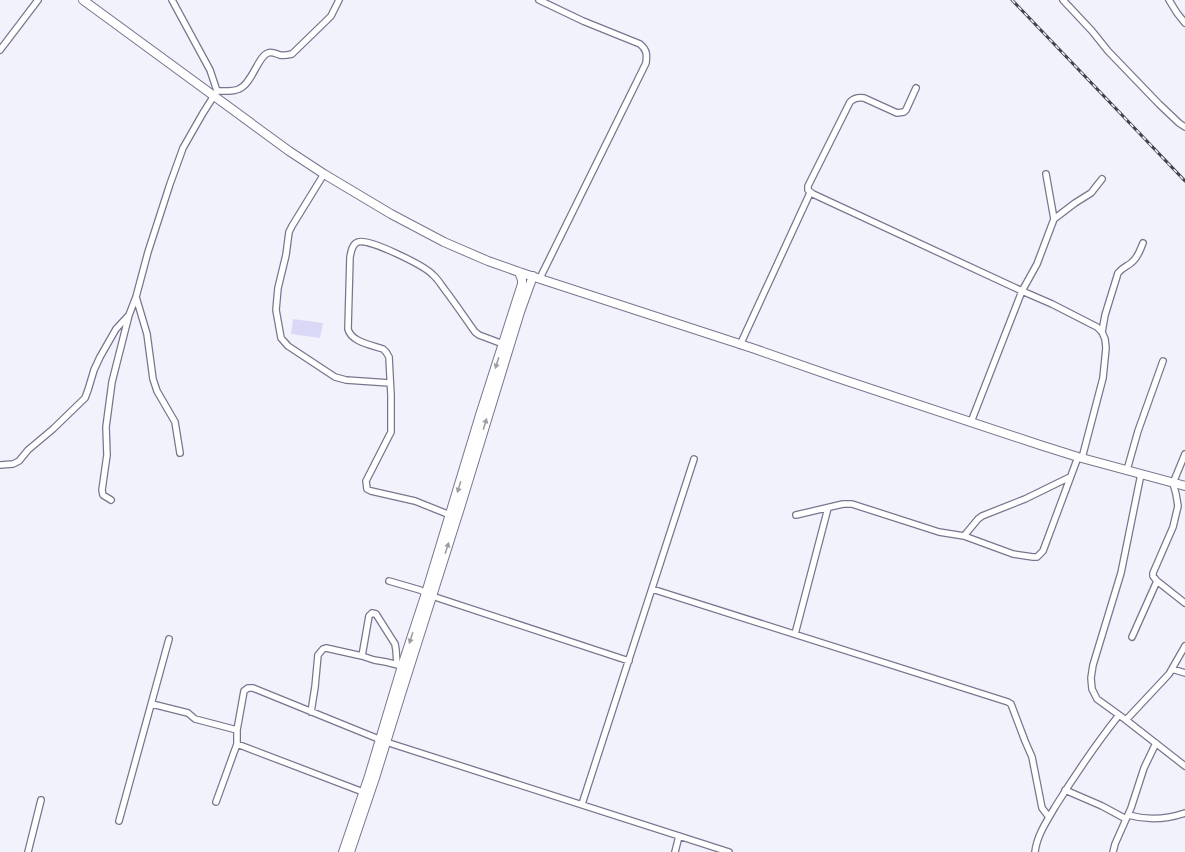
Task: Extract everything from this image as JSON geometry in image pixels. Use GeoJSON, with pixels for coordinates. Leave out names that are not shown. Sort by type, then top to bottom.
{"type":"FeatureCollection","features":[{"type":"Feature","properties":{"kind":"street"},"geometry":{"type":"LineString","coordinates":[[0,50],[38,0]]}},
{"type":"Feature","properties":{"kind":"street"},"geometry":{"type":"LineString","coordinates":[[84,0],[216,94],[289,151],[391,214],[444,242],[488,261],[520,272],[1080,458],[1185,486]]}},
{"type":"Feature","properties":{"kind":"street"},"geometry":{"type":"LineString","coordinates":[[172,0],[210,70],[216,94]]}},
{"type":"Feature","properties":{"kind":"street"},"geometry":{"type":"LineString","coordinates":[[110,500],[103,495],[102,490],[107,455],[106,427],[112,382],[129,314],[136,297],[148,252],[183,148],[216,94],[235,91],[244,87],[266,53],[269,52],[286,55],[292,54],[331,16],[339,0]]}},
{"type":"Feature","properties":{"kind":"street"},"geometry":{"type":"LineString","coordinates":[[343,852],[363,792],[383,740],[429,594],[460,508],[520,312],[536,277],[646,63],[646,49],[640,44],[584,21],[539,0]]}},
{"type":"Feature","properties":{"kind":"street"},"geometry":{"type":"LineString","coordinates":[[1063,0],[1092,31],[1108,51],[1159,104],[1185,127]]}},
{"type":"Feature","properties":{"kind":"street"},"geometry":{"type":"LineString","coordinates":[[1169,0],[1185,23]]}},
{"type":"Feature","properties":{"kind":"street"},"geometry":{"type":"LineString","coordinates":[[796,515],[843,504],[852,504],[939,532],[964,536],[1013,554],[1037,557],[1043,551],[1070,477],[1080,458],[1103,378],[1106,348],[1105,339],[1102,332],[1097,327],[1052,304],[810,193],[808,190],[808,186],[850,102],[859,97],[864,98],[896,113],[900,113],[906,110],[916,88]]}},
{"type":"Feature","properties":{"kind":"street"},"geometry":{"type":"LineString","coordinates":[[324,174],[289,232],[286,255],[278,288],[276,310],[281,338],[288,346],[335,377],[346,380],[390,383]]}},
{"type":"Feature","properties":{"kind":"street"},"geometry":{"type":"LineString","coordinates":[[1046,174],[1054,219]]}},
{"type":"Feature","properties":{"kind":"street"},"geometry":{"type":"LineString","coordinates":[[971,422],[1022,291],[1036,264],[1054,219],[1091,193],[1102,179]]}},
{"type":"Feature","properties":{"kind":"street"},"geometry":{"type":"LineString","coordinates":[[740,345],[810,193]]}},
{"type":"Feature","properties":{"kind":"street"},"geometry":{"type":"LineString","coordinates":[[450,516],[415,501],[367,489],[366,481],[391,432],[390,383],[388,357],[386,352],[383,349],[355,339],[349,334],[350,257],[352,248],[359,241],[364,241],[390,251],[425,269],[433,275],[456,304],[475,332],[503,344]]}},
{"type":"Feature","properties":{"kind":"street"},"geometry":{"type":"LineString","coordinates":[[1102,332],[1105,315],[1118,273],[1122,268],[1136,258],[1143,243]]}},
{"type":"Feature","properties":{"kind":"street"},"geometry":{"type":"LineString","coordinates":[[350,852],[375,778],[399,666],[429,594],[450,516],[522,284],[520,272]]}},
{"type":"Feature","properties":{"kind":"street"},"geometry":{"type":"LineString","coordinates":[[136,297],[147,334],[153,380],[157,391],[175,422],[180,453]]}},
{"type":"Feature","properties":{"kind":"street"},"geometry":{"type":"LineString","coordinates":[[0,465],[13,464],[19,461],[28,450],[53,429],[85,398],[100,357],[116,329],[129,314]]}},
{"type":"Feature","properties":{"kind":"street"},"geometry":{"type":"LineString","coordinates":[[1128,470],[1138,431],[1163,361]]}},
{"type":"Feature","properties":{"kind":"street"},"geometry":{"type":"LineString","coordinates":[[1185,454],[1173,483],[1178,506],[1176,517],[1173,528],[1153,573],[1156,581],[1185,603]]}},
{"type":"Feature","properties":{"kind":"street"},"geometry":{"type":"LineString","coordinates":[[582,804],[694,459]]}},
{"type":"Feature","properties":{"kind":"street"},"geometry":{"type":"LineString","coordinates":[[1141,474],[1120,573],[1096,651],[1091,678],[1092,689],[1097,699],[1185,766]]}},
{"type":"Feature","properties":{"kind":"street"},"geometry":{"type":"LineString","coordinates":[[964,536],[982,516],[1025,499],[1070,477]]}},
{"type":"Feature","properties":{"kind":"street"},"geometry":{"type":"LineString","coordinates":[[795,634],[828,508]]}},
{"type":"Feature","properties":{"kind":"street"},"geometry":{"type":"LineString","coordinates":[[1132,637],[1156,581]]}},
{"type":"Feature","properties":{"kind":"street"},"geometry":{"type":"LineString","coordinates":[[389,582],[420,590],[629,661]]}},
{"type":"Feature","properties":{"kind":"street"},"geometry":{"type":"LineString","coordinates":[[652,589],[1008,702],[1011,704],[1032,757],[1042,808],[1049,817]]}},
{"type":"Feature","properties":{"kind":"street"},"geometry":{"type":"LineString","coordinates":[[362,656],[369,616],[372,613],[376,614],[394,644],[399,666]]}},
{"type":"Feature","properties":{"kind":"street"},"geometry":{"type":"LineString","coordinates":[[119,821],[169,639]]}},
{"type":"Feature","properties":{"kind":"street"},"geometry":{"type":"LineString","coordinates":[[1126,720],[1172,669],[1185,646]]}},
{"type":"Feature","properties":{"kind":"street"},"geometry":{"type":"LineString","coordinates":[[311,712],[317,677],[318,655],[322,649],[326,648],[399,666]]}},
{"type":"Feature","properties":{"kind":"street"},"geometry":{"type":"LineString","coordinates":[[1172,669],[1185,673]]}},
{"type":"Feature","properties":{"kind":"street"},"geometry":{"type":"LineString","coordinates":[[216,802],[237,744],[237,730],[244,691],[248,688],[253,688],[383,740],[728,852]]}},
{"type":"Feature","properties":{"kind":"street"},"geometry":{"type":"LineString","coordinates":[[152,704],[188,713],[195,719],[237,730]]}},
{"type":"Feature","properties":{"kind":"street"},"geometry":{"type":"LineString","coordinates":[[1035,852],[1036,845],[1049,817],[1065,790],[1095,745],[1119,715]]}},
{"type":"Feature","properties":{"kind":"street"},"geometry":{"type":"LineString","coordinates":[[1113,852],[1144,768],[1156,743]]}},
{"type":"Feature","properties":{"kind":"street"},"geometry":{"type":"LineString","coordinates":[[237,744],[363,792]]}},
{"type":"Feature","properties":{"kind":"street"},"geometry":{"type":"LineString","coordinates":[[1065,790],[1127,817],[1148,818],[1174,816],[1185,813]]}},
{"type":"Feature","properties":{"kind":"street"},"geometry":{"type":"LineString","coordinates":[[28,852],[42,800]]}},
{"type":"Feature","properties":{"kind":"street"},"geometry":{"type":"LineString","coordinates":[[674,852],[679,836]]}},
{"type":"Feature","properties":{"kind":"shaded area"},"geometry":{"type":"Polygon","coordinates":[[[293,319],[323,323],[320,338],[291,334],[293,319]]]}},
{"type":"Feature","properties":{"kind":"railway"},"geometry":{"type":"LineString","coordinates":[[1012,0],[1185,181]]}}]}
